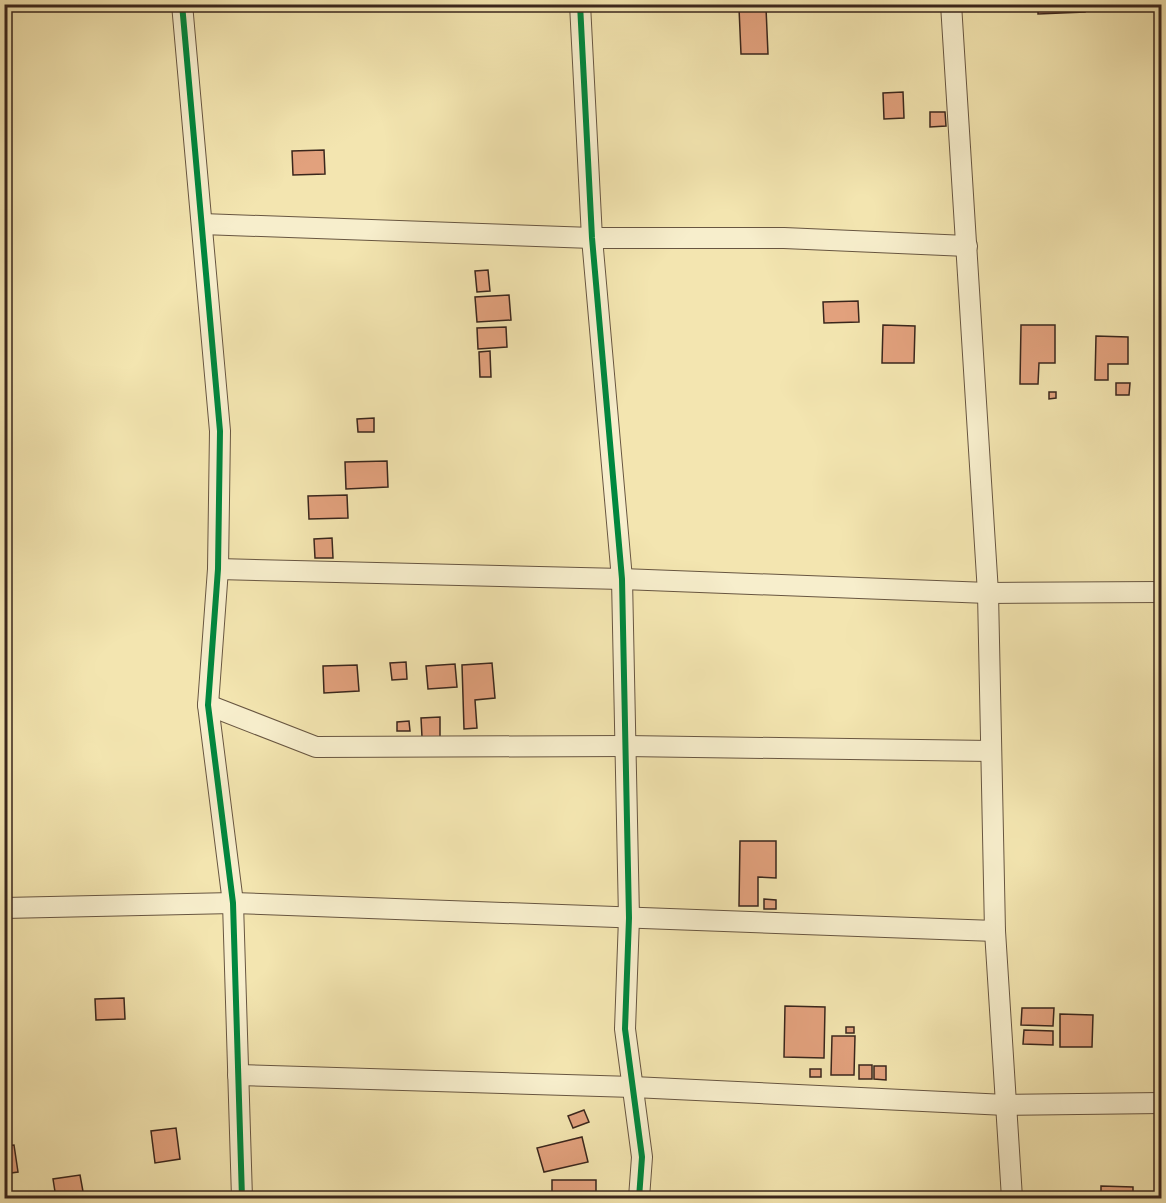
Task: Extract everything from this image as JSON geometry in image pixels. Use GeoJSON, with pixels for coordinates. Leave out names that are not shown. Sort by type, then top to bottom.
{"type":"FeatureCollection","features":[{"type":"Feature","properties":{"kind":"street"},"geometry":{"type":"LineString","coordinates":[[182,4],[220,431],[218,569],[208,705],[232,903],[242,1198]]}},
{"type":"Feature","properties":{"kind":"street"},"geometry":{"type":"LineString","coordinates":[[580,4],[592,238],[622,579],[629,918],[625,1029],[642,1157],[639,1198]]}},
{"type":"Feature","properties":{"kind":"street"},"geometry":{"type":"LineString","coordinates":[[951,4],[988,592],[995,931],[1012,1198]]}},
{"type":"Feature","properties":{"kind":"street"},"geometry":{"type":"LineString","coordinates":[[202,224],[592,238],[784,238],[967,246]]}},
{"type":"Feature","properties":{"kind":"street"},"geometry":{"type":"LineString","coordinates":[[218,569],[622,579],[988,592],[1161,592]]}},
{"type":"Feature","properties":{"kind":"street"},"geometry":{"type":"LineString","coordinates":[[208,705],[316,747],[625,746],[991,751]]}},
{"type":"Feature","properties":{"kind":"street"},"geometry":{"type":"LineString","coordinates":[[4,908],[232,903],[995,931]]}},
{"type":"Feature","properties":{"kind":"street"},"geometry":{"type":"LineString","coordinates":[[238,1075],[633,1087],[1006,1104],[1161,1103]]}},
{"type":"Feature","properties":{"kind":"building"},"geometry":{"type":"Polygon","coordinates":[[[1038,4],[1085,4],[1085,12],[1038,14],[1038,4]]]}},
{"type":"Feature","properties":{"kind":"building"},"geometry":{"type":"Polygon","coordinates":[[[739,8],[766,8],[768,54],[741,54],[739,8]]]}},
{"type":"Feature","properties":{"kind":"building"},"geometry":{"type":"Polygon","coordinates":[[[903,92],[904,118],[884,119],[883,93],[903,92]]]}},
{"type":"Feature","properties":{"kind":"building"},"geometry":{"type":"Polygon","coordinates":[[[930,112],[945,112],[946,126],[930,127],[930,112]]]}},
{"type":"Feature","properties":{"kind":"building"},"geometry":{"type":"Polygon","coordinates":[[[324,150],[325,174],[293,175],[292,151],[324,150]]]}},
{"type":"Feature","properties":{"kind":"building"},"geometry":{"type":"Polygon","coordinates":[[[488,270],[490,291],[477,292],[475,271],[488,270]]]}},
{"type":"Feature","properties":{"kind":"building"},"geometry":{"type":"Polygon","coordinates":[[[509,295],[511,320],[477,322],[475,297],[509,295]]]}},
{"type":"Feature","properties":{"kind":"building"},"geometry":{"type":"Polygon","coordinates":[[[858,301],[859,322],[824,323],[823,302],[858,301]]]}},
{"type":"Feature","properties":{"kind":"building"},"geometry":{"type":"Polygon","coordinates":[[[883,325],[915,326],[914,363],[882,363],[883,325]]]}},
{"type":"Feature","properties":{"kind":"building"},"geometry":{"type":"Polygon","coordinates":[[[1021,325],[1055,325],[1055,363],[1039,363],[1038,384],[1020,384],[1021,325]]]}},
{"type":"Feature","properties":{"kind":"building"},"geometry":{"type":"Polygon","coordinates":[[[506,327],[507,347],[478,349],[477,328],[506,327]]]}},
{"type":"Feature","properties":{"kind":"building"},"geometry":{"type":"Polygon","coordinates":[[[1096,336],[1128,337],[1128,364],[1108,364],[1108,380],[1095,380],[1096,336]]]}},
{"type":"Feature","properties":{"kind":"building"},"geometry":{"type":"Polygon","coordinates":[[[1157,337],[1162,337],[1162,350],[1157,350],[1157,337]]]}},
{"type":"Feature","properties":{"kind":"building"},"geometry":{"type":"Polygon","coordinates":[[[490,351],[491,377],[480,377],[479,352],[490,351]]]}},
{"type":"Feature","properties":{"kind":"building"},"geometry":{"type":"Polygon","coordinates":[[[1116,383],[1130,383],[1129,395],[1116,395],[1116,383]]]}},
{"type":"Feature","properties":{"kind":"building"},"geometry":{"type":"Polygon","coordinates":[[[1049,392],[1056,392],[1056,398],[1049,399],[1049,392]]]}},
{"type":"Feature","properties":{"kind":"building"},"geometry":{"type":"Polygon","coordinates":[[[374,418],[374,432],[358,432],[357,419],[374,418]]]}},
{"type":"Feature","properties":{"kind":"building"},"geometry":{"type":"Polygon","coordinates":[[[387,461],[388,487],[346,489],[345,462],[387,461]]]}},
{"type":"Feature","properties":{"kind":"building"},"geometry":{"type":"Polygon","coordinates":[[[347,495],[348,518],[309,519],[308,496],[347,495]]]}},
{"type":"Feature","properties":{"kind":"building"},"geometry":{"type":"Polygon","coordinates":[[[332,538],[333,558],[315,558],[314,539],[332,538]]]}},
{"type":"Feature","properties":{"kind":"building"},"geometry":{"type":"Polygon","coordinates":[[[406,662],[407,679],[392,680],[390,663],[406,662]]]}},
{"type":"Feature","properties":{"kind":"building"},"geometry":{"type":"Polygon","coordinates":[[[492,663],[495,698],[475,700],[477,728],[464,729],[462,665],[492,663]]]}},
{"type":"Feature","properties":{"kind":"building"},"geometry":{"type":"Polygon","coordinates":[[[455,664],[457,687],[428,689],[426,666],[455,664]]]}},
{"type":"Feature","properties":{"kind":"building"},"geometry":{"type":"Polygon","coordinates":[[[357,665],[359,691],[324,693],[323,666],[357,665]]]}},
{"type":"Feature","properties":{"kind":"building"},"geometry":{"type":"Polygon","coordinates":[[[440,717],[440,737],[422,737],[421,718],[440,717]]]}},
{"type":"Feature","properties":{"kind":"building"},"geometry":{"type":"Polygon","coordinates":[[[409,721],[410,731],[397,731],[397,722],[409,721]]]}},
{"type":"Feature","properties":{"kind":"building"},"geometry":{"type":"Polygon","coordinates":[[[740,841],[776,841],[776,878],[758,877],[758,906],[739,906],[740,841]]]}},
{"type":"Feature","properties":{"kind":"building"},"geometry":{"type":"Polygon","coordinates":[[[764,899],[776,900],[776,909],[764,909],[764,899]]]}},
{"type":"Feature","properties":{"kind":"building"},"geometry":{"type":"Polygon","coordinates":[[[124,998],[125,1019],[96,1020],[95,999],[124,998]]]}},
{"type":"Feature","properties":{"kind":"building"},"geometry":{"type":"Polygon","coordinates":[[[785,1006],[825,1007],[824,1058],[784,1057],[785,1006]]]}},
{"type":"Feature","properties":{"kind":"building"},"geometry":{"type":"Polygon","coordinates":[[[1022,1008],[1054,1008],[1053,1026],[1021,1025],[1022,1008]]]}},
{"type":"Feature","properties":{"kind":"building"},"geometry":{"type":"Polygon","coordinates":[[[1060,1014],[1093,1015],[1092,1047],[1060,1047],[1060,1014]]]}},
{"type":"Feature","properties":{"kind":"building"},"geometry":{"type":"Polygon","coordinates":[[[846,1027],[854,1027],[854,1033],[846,1033],[846,1027]]]}},
{"type":"Feature","properties":{"kind":"building"},"geometry":{"type":"Polygon","coordinates":[[[1024,1030],[1053,1031],[1053,1045],[1023,1044],[1024,1030]]]}},
{"type":"Feature","properties":{"kind":"building"},"geometry":{"type":"Polygon","coordinates":[[[832,1036],[855,1036],[854,1075],[831,1075],[832,1036]]]}},
{"type":"Feature","properties":{"kind":"building"},"geometry":{"type":"Polygon","coordinates":[[[859,1065],[872,1065],[872,1079],[859,1079],[859,1065]]]}},
{"type":"Feature","properties":{"kind":"building"},"geometry":{"type":"Polygon","coordinates":[[[874,1066],[886,1066],[886,1080],[874,1079],[874,1066]]]}},
{"type":"Feature","properties":{"kind":"building"},"geometry":{"type":"Polygon","coordinates":[[[810,1069],[821,1069],[821,1077],[810,1077],[810,1069]]]}},
{"type":"Feature","properties":{"kind":"building"},"geometry":{"type":"Polygon","coordinates":[[[584,1110],[589,1122],[573,1128],[568,1116],[584,1110]]]}},
{"type":"Feature","properties":{"kind":"building"},"geometry":{"type":"Polygon","coordinates":[[[176,1128],[180,1159],[155,1163],[151,1131],[176,1128]]]}},
{"type":"Feature","properties":{"kind":"building"},"geometry":{"type":"Polygon","coordinates":[[[582,1137],[588,1162],[544,1172],[537,1148],[582,1137]]]}},
{"type":"Feature","properties":{"kind":"building"},"geometry":{"type":"Polygon","coordinates":[[[14,1145],[18,1172],[4,1174],[4,1146],[14,1145]]]}},
{"type":"Feature","properties":{"kind":"building"},"geometry":{"type":"Polygon","coordinates":[[[80,1175],[84,1197],[56,1198],[53,1179],[80,1175]]]}},
{"type":"Feature","properties":{"kind":"building"},"geometry":{"type":"Polygon","coordinates":[[[552,1180],[596,1180],[596,1198],[552,1198],[552,1180]]]}},
{"type":"Feature","properties":{"kind":"building"},"geometry":{"type":"Polygon","coordinates":[[[1101,1186],[1133,1187],[1133,1198],[1101,1198],[1101,1186]]]}},
{"type":"Feature","properties":{"kind":"cycle path"},"geometry":{"type":"LineString","coordinates":[[182,4],[220,431],[218,569],[208,705],[233,903],[242,1198]]}},
{"type":"Feature","properties":{"kind":"cycle path"},"geometry":{"type":"LineString","coordinates":[[580,4],[592,238],[622,579],[629,918],[625,1029],[642,1157],[639,1198]]}}]}
